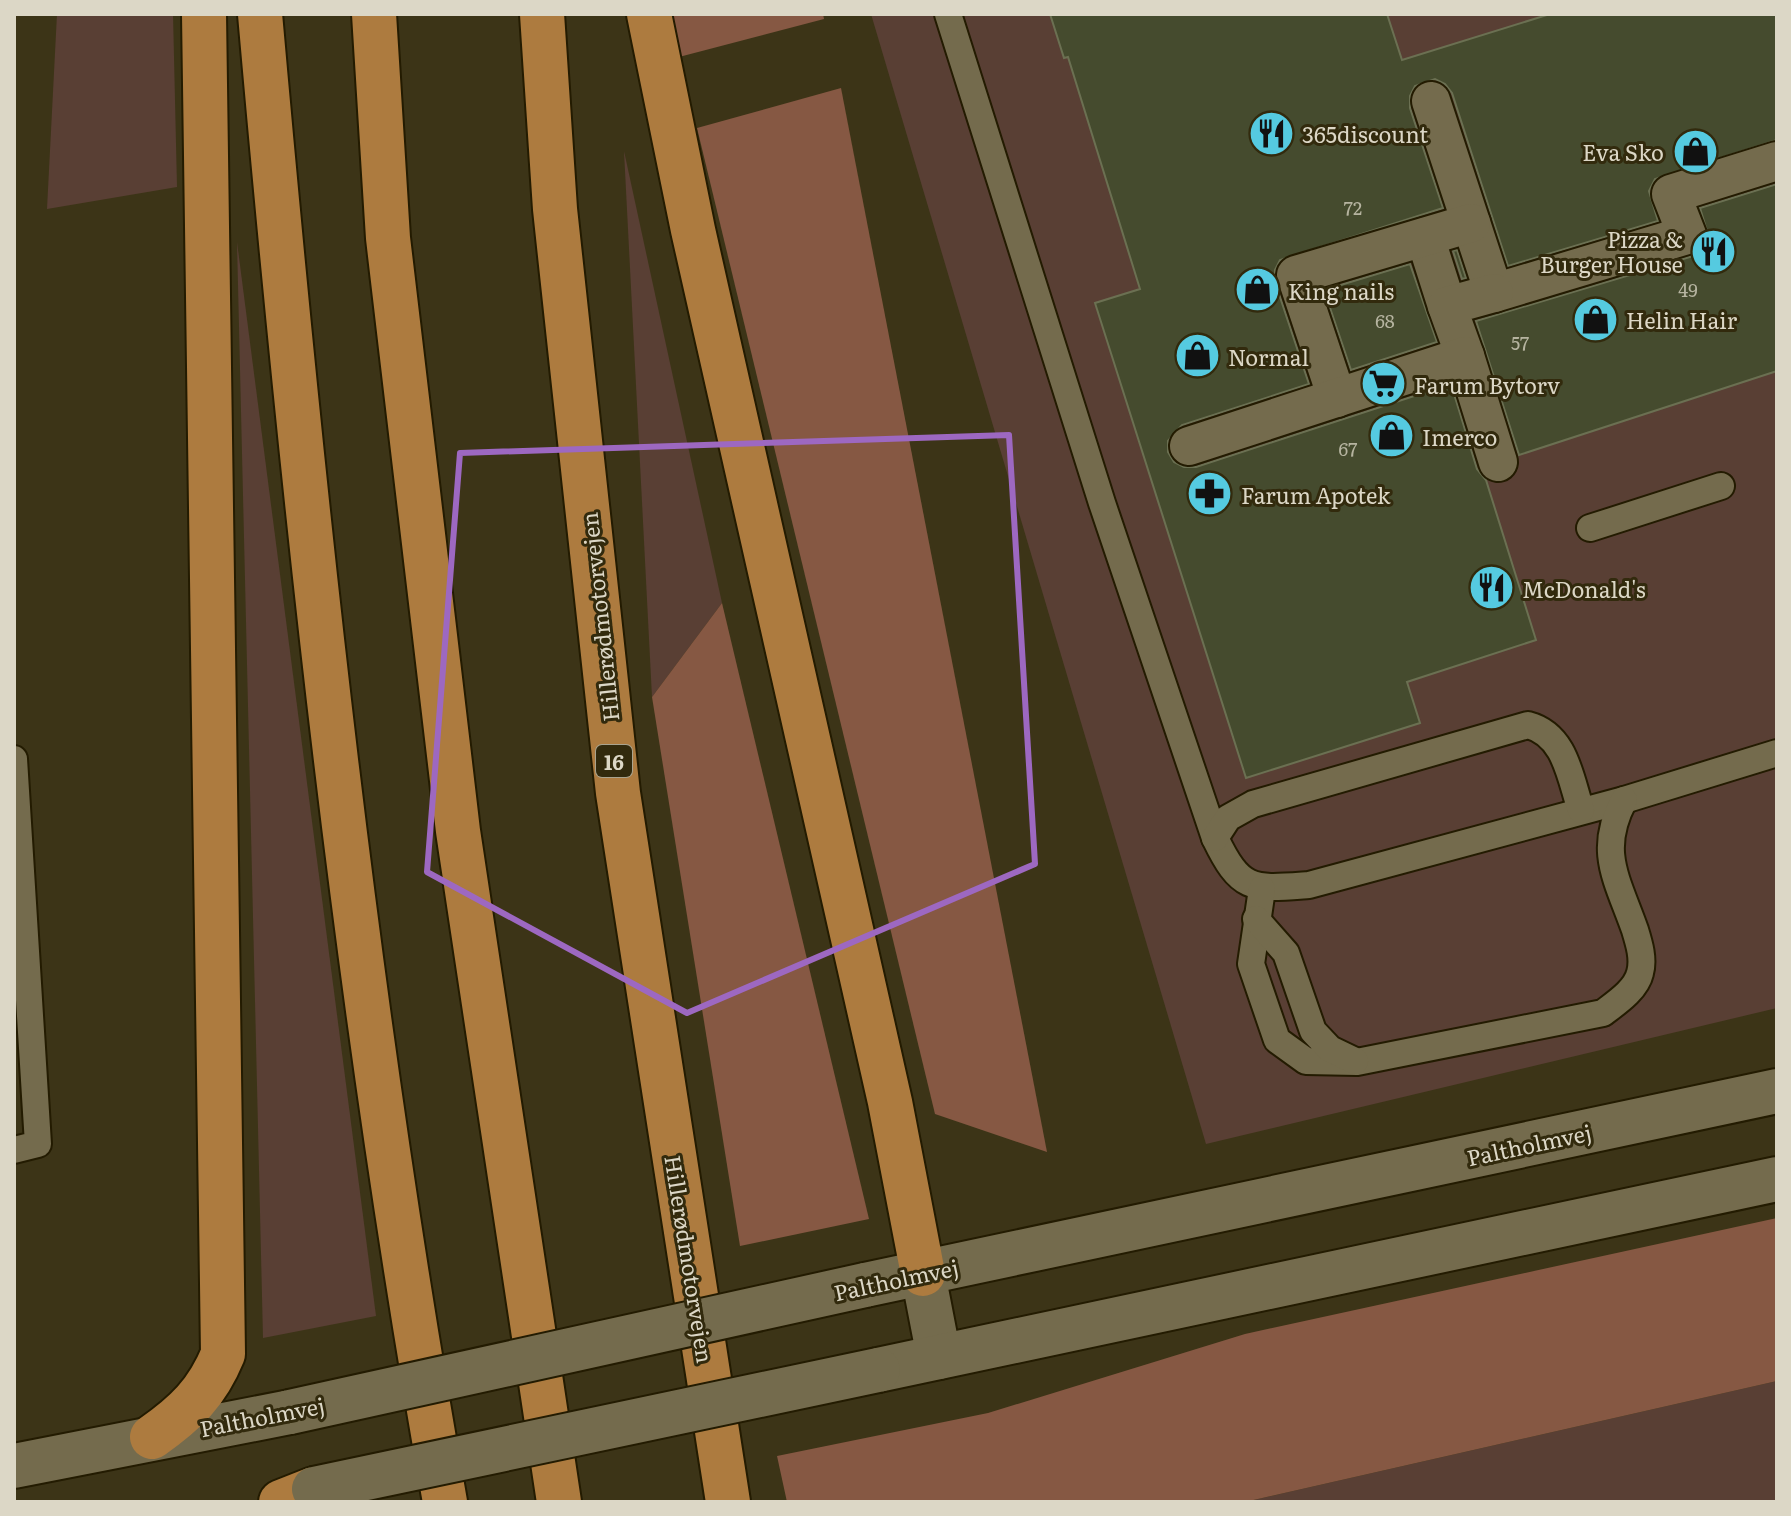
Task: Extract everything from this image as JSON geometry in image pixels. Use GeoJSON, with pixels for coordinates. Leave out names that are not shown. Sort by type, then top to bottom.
{"type":"FeatureCollection","features":[{"type":"Feature","properties":{"kind":"highway"},"geometry":{"type":"LineString","coordinates":[[152,1437],[188,1412],[211,1383],[223,1354],[204,14]]}},
{"type":"Feature","properties":{"kind":"highway"},"geometry":{"type":"LineString","coordinates":[[260,14],[285,294],[348,862],[411,1308],[445,1502]]}},
{"type":"Feature","properties":{"kind":"highway"},"geometry":{"type":"LineString","coordinates":[[374,14],[388,238],[458,831],[559,1502]]}},
{"type":"Feature","properties":{"kind":"highway","name":"Hillerødmotorvejen"},"geometry":{"type":"LineString","coordinates":[[542,14],[555,209],[618,793],[728,1502]]}},
{"type":"Feature","properties":{"kind":"highway"},"geometry":{"type":"LineString","coordinates":[[649,14],[693,230],[890,1102],[923,1274]]}},
{"type":"Feature","properties":{"kind":"street"},"geometry":{"type":"LineString","coordinates":[[1431,101],[1494,293]]}},
{"type":"Feature","properties":{"kind":"street"},"geometry":{"type":"LineString","coordinates":[[1447,306],[1687,235],[1671,194],[1777,161]]}},
{"type":"Feature","properties":{"kind":"street"},"geometry":{"type":"LineString","coordinates":[[1337,398],[1296,275],[1471,223]]}},
{"type":"Feature","properties":{"kind":"street"},"geometry":{"type":"LineString","coordinates":[[1425,237],[1498,462]]}},
{"type":"Feature","properties":{"kind":"street"},"geometry":{"type":"LineString","coordinates":[[1189,446],[1465,356]]}},
{"type":"Feature","properties":{"kind":"street","name":"Paltholmvej"},"geometry":{"type":"LineString","coordinates":[[14,1466],[290,1412],[865,1285],[1777,1091]]}},
{"type":"Feature","properties":{"kind":"street"},"geometry":{"type":"LineString","coordinates":[[252,1502],[298,1495],[1777,1179]]}},
{"type":"Feature","properties":{"kind":"street"},"geometry":{"type":"LineString","coordinates":[[923,1274],[939,1357]]}},
{"type":"Feature","properties":{"kind":"lane"},"geometry":{"type":"LineString","coordinates":[[948,14],[1102,503],[1215,838],[1232,873],[1262,889],[1309,885],[1624,800],[1777,753]]}},
{"type":"Feature","properties":{"kind":"lane"},"geometry":{"type":"LineString","coordinates":[[1590,528],[1721,486]]}},
{"type":"Feature","properties":{"kind":"lane"},"geometry":{"type":"LineString","coordinates":[[1215,838],[1228,818],[1253,804],[1528,725],[1545,730],[1558,744],[1581,810]]}},
{"type":"Feature","properties":{"kind":"lane"},"geometry":{"type":"LineString","coordinates":[[14,759],[38,1144],[14,1150]]}},
{"type":"Feature","properties":{"kind":"lane"},"geometry":{"type":"LineString","coordinates":[[1262,889],[1251,964],[1277,1040],[1306,1061],[1357,1062],[1603,1013],[1624,997],[1640,974],[1640,947],[1609,854],[1611,825],[1624,800]]}},
{"type":"Feature","properties":{"kind":"lane"},"geometry":{"type":"LineString","coordinates":[[1256,919],[1286,953],[1313,1031],[1330,1049],[1357,1062]]}},
{"type":"Feature","properties":{"kind":"highlighted area"},"geometry":{"type":"Polygon","coordinates":[[[1009,435],[1035,864],[687,1013],[427,872],[460,453],[1009,435]]]}},
{"type":"Feature","properties":{"kind":"shaded area"},"geometry":{"type":"Polygon","coordinates":[[[57,14],[173,14],[177,187],[47,209],[57,14]]]}},
{"type":"Feature","properties":{"kind":"shaded area"},"geometry":{"type":"Polygon","coordinates":[[[673,14],[823,14],[824,19],[679,57],[673,14]]]}},
{"type":"Feature","properties":{"kind":"shaded area"},"geometry":{"type":"Polygon","coordinates":[[[871,14],[1777,14],[1777,1008],[1206,1144],[871,14]]]}},
{"type":"Feature","properties":{"kind":"shaded area"},"geometry":{"type":"Polygon","coordinates":[[[841,88],[1047,1152],[935,1114],[697,128],[841,88]]]}},
{"type":"Feature","properties":{"kind":"shaded area"},"geometry":{"type":"Polygon","coordinates":[[[624,151],[722,603],[652,697],[624,151]]]}},
{"type":"Feature","properties":{"kind":"shaded area"},"geometry":{"type":"Polygon","coordinates":[[[237,242],[376,1316],[263,1338],[237,242]]]}},
{"type":"Feature","properties":{"kind":"shaded area"},"geometry":{"type":"Polygon","coordinates":[[[722,603],[869,1219],[740,1246],[652,697],[722,603]]]}},
{"type":"Feature","properties":{"kind":"shaded area"},"geometry":{"type":"Polygon","coordinates":[[[1777,1218],[1777,1381],[1245,1502],[787,1502],[777,1456],[988,1413],[1245,1334],[1777,1218]]]}},
{"type":"Feature","properties":{"kind":"shaded area"},"geometry":{"type":"Polygon","coordinates":[[[1777,1381],[1777,1502],[1245,1502],[1777,1381]]]}},
{"type":"Feature","properties":{"kind":"building","name":"Farum Bytorv"},"geometry":{"type":"Polygon","coordinates":[[[1050,14],[1387,14],[1402,60],[1550,14],[1777,14],[1777,140],[1655,179],[1649,191],[1658,221],[1508,266],[1452,93],[1445,84],[1435,79],[1415,86],[1410,96],[1410,108],[1443,208],[1280,260],[1275,270],[1275,282],[1309,384],[1182,425],[1168,441],[1168,452],[1174,462],[1184,467],[1196,467],[1451,384],[1477,469],[1486,480],[1536,640],[1407,682],[1420,723],[1246,778],[1095,303],[1140,289],[1068,57],[1064,58],[1050,14]]]}},
{"type":"Feature","properties":{"kind":"building"},"geometry":{"type":"Polygon","coordinates":[[[1777,184],[1777,371],[1519,455],[1476,321],[1693,256],[1704,249],[1709,238],[1700,208],[1777,184]]]}},
{"type":"Feature","properties":{"kind":"building"},"geometry":{"type":"Polygon","coordinates":[[[1457,250],[1466,278],[1462,279],[1453,251],[1457,250]]]}},
{"type":"Feature","properties":{"kind":"building"},"geometry":{"type":"Polygon","coordinates":[[[1410,264],[1437,342],[1351,370],[1324,290],[1410,264]]]}},
{"type":"Feature","properties":{"kind":"place","name":"365discount"},"geometry":{"type":"Point","coordinates":[1271,133]}},
{"type":"Feature","properties":{"kind":"place","name":"Eva Sko"},"geometry":{"type":"Point","coordinates":[1695,151]}},
{"type":"Feature","properties":{"kind":"place","name":"Pizza & Burger House"},"geometry":{"type":"Point","coordinates":[1714,251]}},
{"type":"Feature","properties":{"kind":"place","name":"King nails"},"geometry":{"type":"Point","coordinates":[1257,290]}},
{"type":"Feature","properties":{"kind":"place","name":"Helin Hair"},"geometry":{"type":"Point","coordinates":[1595,319]}},
{"type":"Feature","properties":{"kind":"place","name":"Normal"},"geometry":{"type":"Point","coordinates":[1197,356]}},
{"type":"Feature","properties":{"kind":"place","name":"Farum Bytorv"},"geometry":{"type":"Point","coordinates":[1383,384]}},
{"type":"Feature","properties":{"kind":"place","name":"Imerco"},"geometry":{"type":"Point","coordinates":[1391,436]}},
{"type":"Feature","properties":{"kind":"place","name":"Farum Apotek"},"geometry":{"type":"Point","coordinates":[1210,494]}},
{"type":"Feature","properties":{"kind":"place","name":"McDonald's"},"geometry":{"type":"Point","coordinates":[1491,588]}}]}
